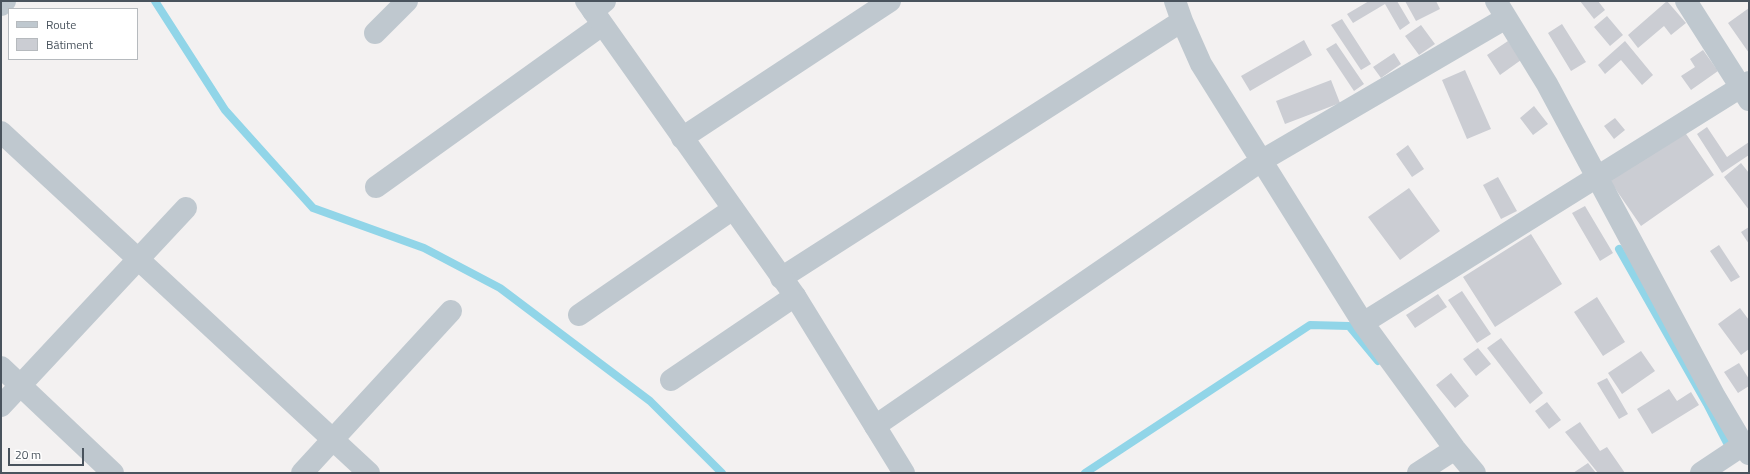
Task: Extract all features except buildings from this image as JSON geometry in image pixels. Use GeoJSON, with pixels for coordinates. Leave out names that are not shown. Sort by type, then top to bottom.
{"type":"FeatureCollection","features":[{"type":"Feature","properties":{"kind":"street"},"geometry":{"type":"LineString","coordinates":[[1,5],[5,1]]}},
{"type":"Feature","properties":{"kind":"street"},"geometry":{"type":"LineString","coordinates":[[375,33],[407,1]]}},
{"type":"Feature","properties":{"kind":"street"},"geometry":{"type":"LineString","coordinates":[[682,138],[890,1]]}},
{"type":"Feature","properties":{"kind":"street"},"geometry":{"type":"LineString","coordinates":[[1363,324],[1596,177],[1746,90],[1686,1]]}},
{"type":"Feature","properties":{"kind":"street"},"geometry":{"type":"LineString","coordinates":[[781,278],[1180,8],[1202,64],[1363,324],[1455,449],[1475,473]]}},
{"type":"Feature","properties":{"kind":"street"},"geometry":{"type":"LineString","coordinates":[[376,187],[596,9],[682,138],[795,296],[904,473]]}},
{"type":"Feature","properties":{"kind":"street"},"geometry":{"type":"LineString","coordinates":[[875,426],[1262,161],[1501,9],[1547,84],[1715,397],[1746,450],[1701,473]]}},
{"type":"Feature","properties":{"kind":"street"},"geometry":{"type":"LineString","coordinates":[[1,132],[369,473]]}},
{"type":"Feature","properties":{"kind":"street"},"geometry":{"type":"LineString","coordinates":[[1,406],[186,208]]}},
{"type":"Feature","properties":{"kind":"street"},"geometry":{"type":"LineString","coordinates":[[579,315],[733,210]]}},
{"type":"Feature","properties":{"kind":"street"},"geometry":{"type":"LineString","coordinates":[[671,380],[795,296]]}},
{"type":"Feature","properties":{"kind":"street"},"geometry":{"type":"LineString","coordinates":[[302,473],[451,311]]}},
{"type":"Feature","properties":{"kind":"street"},"geometry":{"type":"LineString","coordinates":[[1,367],[113,473]]}},
{"type":"Feature","properties":{"kind":"street"},"geometry":{"type":"LineString","coordinates":[[1418,473],[1455,449]]}},
{"type":"Feature","properties":{"kind":"waterway"},"geometry":{"type":"LineString","coordinates":[[155,1],[225,110],[313,208],[424,248],[500,288],[650,401],[722,473]]}},
{"type":"Feature","properties":{"kind":"waterway"},"geometry":{"type":"LineString","coordinates":[[1619,249],[1707,404],[1728,445],[1725,452]]}},
{"type":"Feature","properties":{"kind":"waterway"},"geometry":{"type":"LineString","coordinates":[[1085,473],[1310,325],[1349,326],[1378,361]]}}]}
